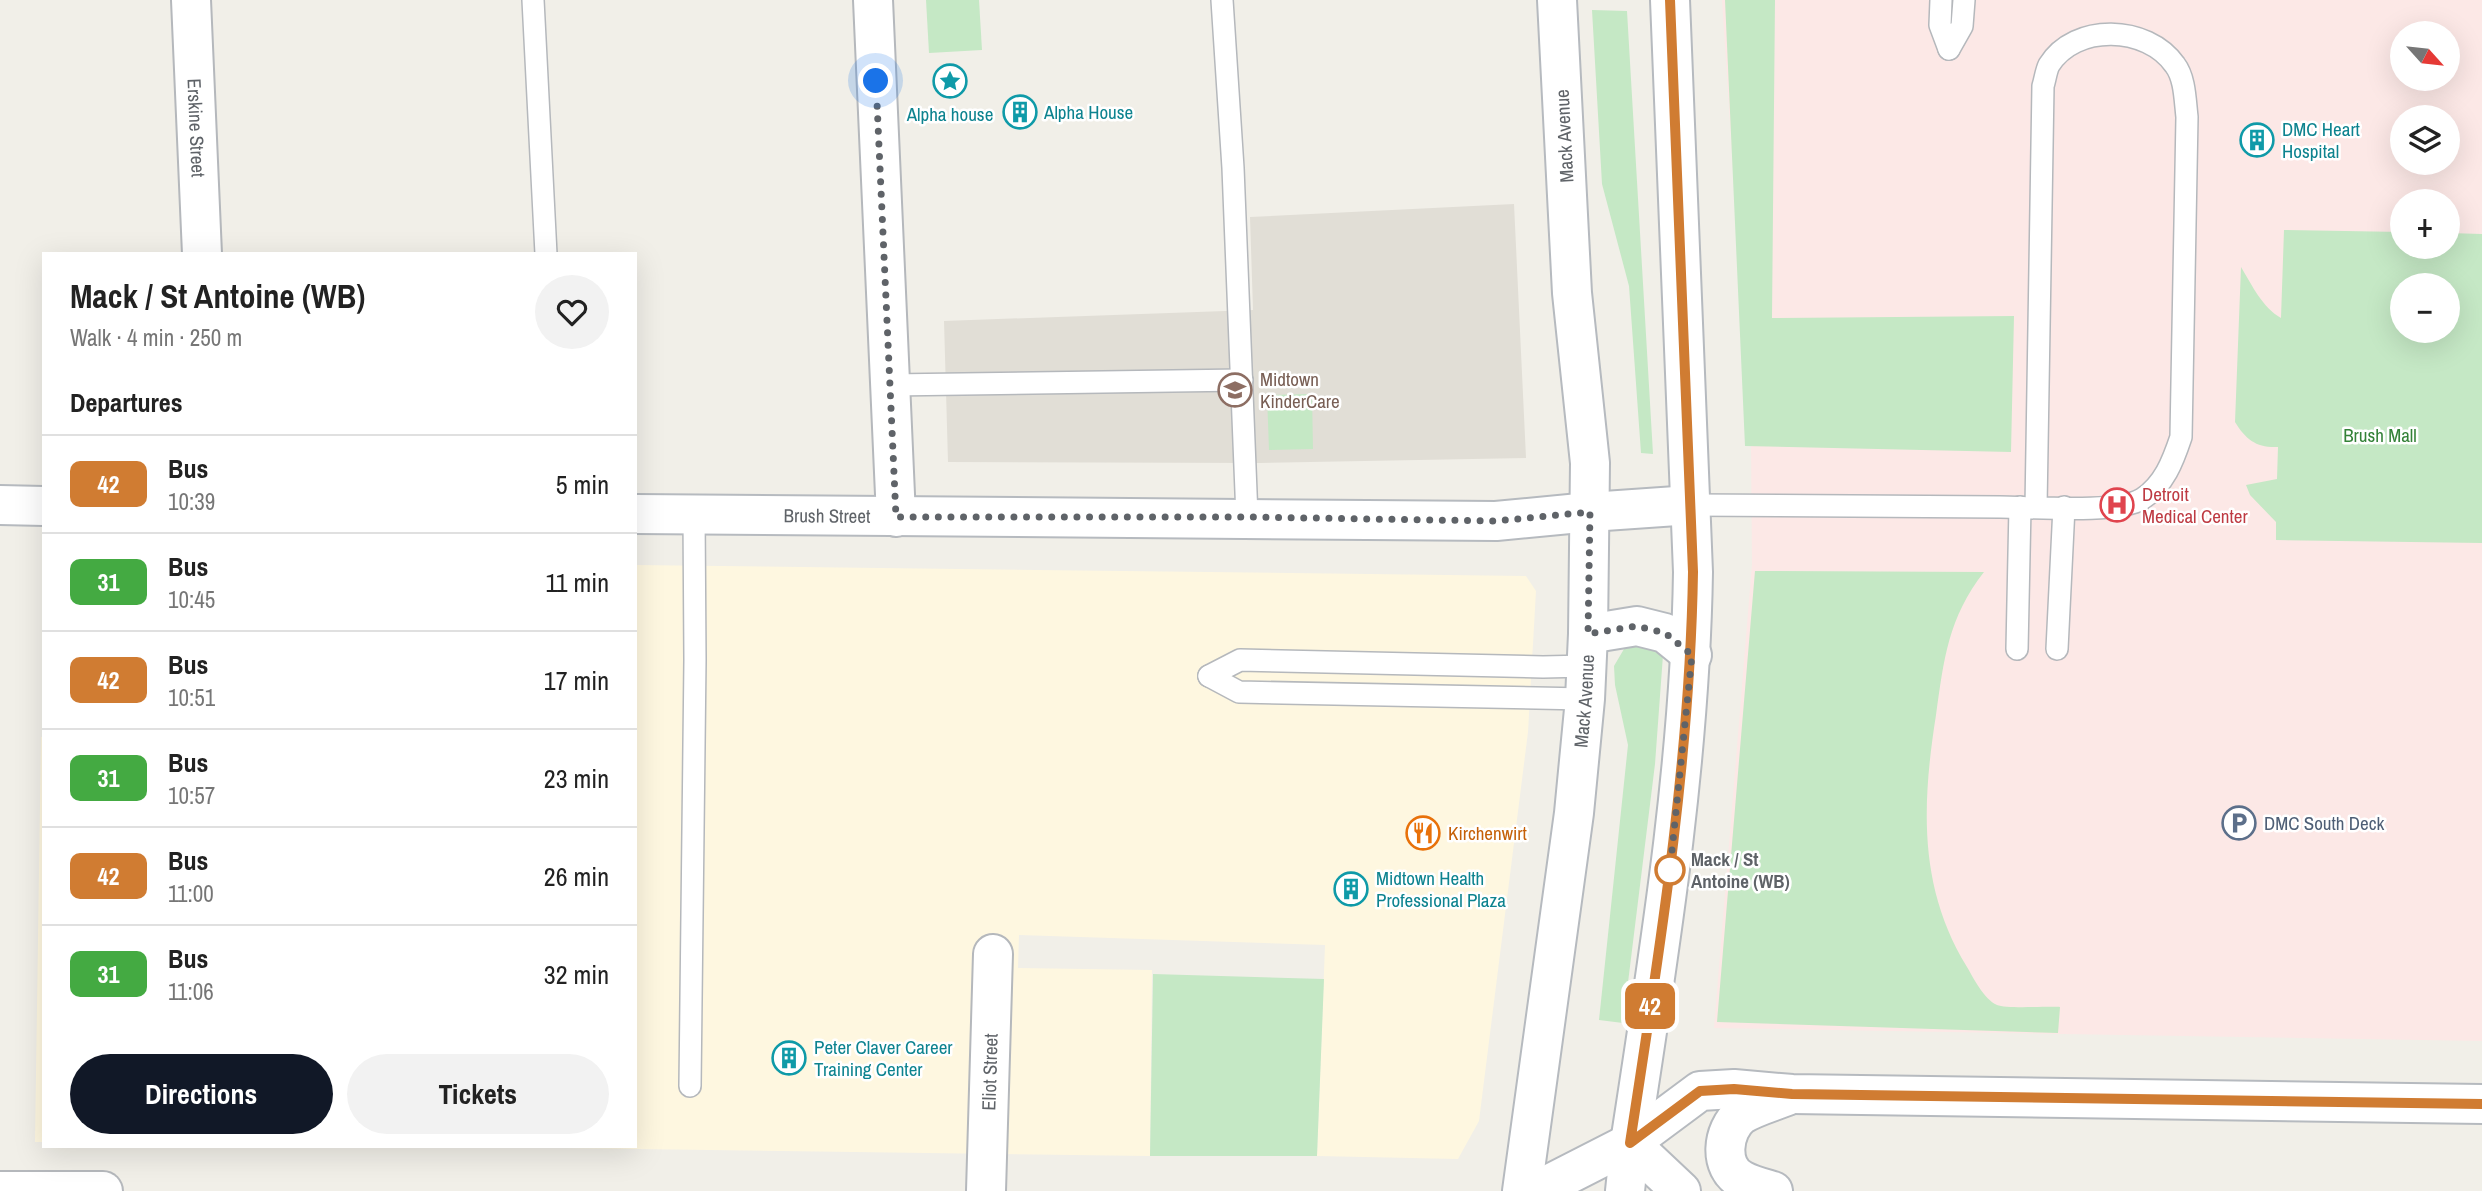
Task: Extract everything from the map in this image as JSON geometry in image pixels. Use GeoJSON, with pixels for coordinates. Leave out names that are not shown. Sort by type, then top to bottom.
{"type":"FeatureCollection","features":[{"type":"Feature","properties":{"kind":"street","name":"Erskine Street"},"geometry":{"type":"LineString","coordinates":[[191,0],[202,252]]}},
{"type":"Feature","properties":{"kind":"street"},"geometry":{"type":"LineString","coordinates":[[873,0],[896,517]]}},
{"type":"Feature","properties":{"kind":"street","name":"Mack Avenue"},"geometry":{"type":"LineString","coordinates":[[1522,1191],[1571,838],[1587,666],[1590,463],[1572,293],[1557,0]]}},
{"type":"Feature","properties":{"kind":"street"},"geometry":{"type":"LineString","coordinates":[[1625,1191],[1672,853],[1692,655],[1691,505],[1671,0]]}},
{"type":"Feature","properties":{"kind":"street"},"geometry":{"type":"LineString","coordinates":[[0,505],[42,506]]}},
{"type":"Feature","properties":{"kind":"street","name":"Brush Street"},"geometry":{"type":"LineString","coordinates":[[637,514],[1496,521],[1691,505]]}},
{"type":"Feature","properties":{"kind":"street"},"geometry":{"type":"LineString","coordinates":[[1587,666],[1637,626],[1665,633],[1692,655]]}},
{"type":"Feature","properties":{"kind":"street","name":"Eliot Street"},"geometry":{"type":"LineString","coordinates":[[986,1191],[993,954]]}},
{"type":"Feature","properties":{"kind":"street"},"geometry":{"type":"LineString","coordinates":[[1536,1191],[1630,1143],[1700,1091],[1734,1089],[1792,1094],[2482,1104]]}},
{"type":"Feature","properties":{"kind":"street"},"geometry":{"type":"LineString","coordinates":[[1773,1191],[1740,1180],[1726,1162],[1726,1138],[1730,1126],[1742,1115],[1792,1094]]}},
{"type":"Feature","properties":{"kind":"street"},"geometry":{"type":"LineString","coordinates":[[1630,1143],[1681,1191]]}},
{"type":"Feature","properties":{"kind":"street"},"geometry":{"type":"LineString","coordinates":[[0,1191],[103,1191]]}},
{"type":"Feature","properties":{"kind":"lane"},"geometry":{"type":"LineString","coordinates":[[533,0],[546,252]]}},
{"type":"Feature","properties":{"kind":"lane"},"geometry":{"type":"LineString","coordinates":[[1222,0],[1233,168],[1247,517]]}},
{"type":"Feature","properties":{"kind":"lane"},"geometry":{"type":"LineString","coordinates":[[1941,0],[1940,26],[1949,49],[1962,26],[1964,0]]}},
{"type":"Feature","properties":{"kind":"lane"},"geometry":{"type":"LineString","coordinates":[[1691,505],[2028,507],[2119,507],[2141,499],[2160,482],[2173,462],[2181,437],[2187,117],[2185,92],[2176,65],[2159,50],[2137,38],[2112,33],[2088,37],[2066,49],[2048,66],[2043,86],[2028,507],[2017,649]]}},
{"type":"Feature","properties":{"kind":"lane"},"geometry":{"type":"LineString","coordinates":[[890,385],[1242,380]]}},
{"type":"Feature","properties":{"kind":"lane"},"geometry":{"type":"LineString","coordinates":[[2057,649],[2064,507]]}},
{"type":"Feature","properties":{"kind":"lane"},"geometry":{"type":"LineString","coordinates":[[690,1086],[694,514]]}},
{"type":"Feature","properties":{"kind":"lane"},"geometry":{"type":"LineString","coordinates":[[1240,660],[1587,666],[1329,694],[1239,692],[1209,676],[1240,660]]}},
{"type":"Feature","properties":{"kind":"lane"},"geometry":{"type":"LineString","coordinates":[[1329,694],[1330,662]]}},
{"type":"Feature","properties":{"kind":"shaded area","name":"Detroit Medical Center"},"geometry":{"type":"Polygon","coordinates":[[[1722,0],[2482,0],[2482,1041],[1714,1028],[1752,564],[1751,445],[1722,0]]]}},
{"type":"Feature","properties":{"kind":"shaded area","name":"Midtown KinderCare"},"geometry":{"type":"Polygon","coordinates":[[[1514,204],[1526,458],[1260,463],[948,462],[944,321],[1253,310],[1250,217],[1514,204]]]}},
{"type":"Feature","properties":{"kind":"shaded area"},"geometry":{"type":"Polygon","coordinates":[[[637,565],[1526,576],[1536,591],[1528,732],[1479,1121],[1458,1159],[1317,1156],[1325,945],[1019,935],[1018,968],[1152,970],[1150,1156],[555,1148],[637,1148],[637,565]]]}},
{"type":"Feature","properties":{"kind":"shaded area"},"geometry":{"type":"Polygon","coordinates":[[[41,737],[42,737],[42,1142],[35,1142],[41,737]]]}},
{"type":"Feature","properties":{"kind":"green space"},"geometry":{"type":"Polygon","coordinates":[[[926,0],[979,0],[982,50],[929,53],[926,0]]]}},
{"type":"Feature","properties":{"kind":"green space"},"geometry":{"type":"Polygon","coordinates":[[[1725,0],[1775,0],[1772,318],[2014,316],[2011,452],[1745,446],[1725,0]]]}},
{"type":"Feature","properties":{"kind":"green space"},"geometry":{"type":"Polygon","coordinates":[[[1592,10],[1627,11],[1653,454],[1641,453],[1629,286],[1602,184],[1592,10]]]}},
{"type":"Feature","properties":{"kind":"green space","name":"Brush Mall"},"geometry":{"type":"Polygon","coordinates":[[[2284,230],[2390,232],[2390,259],[2460,259],[2460,233],[2482,234],[2482,543],[2276,540],[2276,522],[2250,495],[2246,485],[2277,479],[2278,447],[2253,442],[2235,422],[2241,267],[2263,302],[2281,318],[2284,230]]]}},
{"type":"Feature","properties":{"kind":"green space"},"geometry":{"type":"Polygon","coordinates":[[[1312,394],[1313,449],[1269,450],[1267,395],[1312,394]]]}},
{"type":"Feature","properties":{"kind":"green space"},"geometry":{"type":"Polygon","coordinates":[[[1755,571],[1984,572],[1962,606],[1955,623],[1942,676],[1928,781],[1928,844],[1932,876],[1951,937],[1984,994],[1992,1002],[2002,1006],[2060,1007],[2058,1033],[1717,1022],[1755,571]]]}},
{"type":"Feature","properties":{"kind":"green space"},"geometry":{"type":"Polygon","coordinates":[[[1635,642],[1649,642],[1663,655],[1655,764],[1623,1023],[1599,1020],[1628,745],[1615,685],[1614,666],[1624,649],[1635,642]]]}},
{"type":"Feature","properties":{"kind":"green space"},"geometry":{"type":"Polygon","coordinates":[[[1153,974],[1324,979],[1317,1156],[1150,1156],[1153,974]]]}},
{"type":"Feature","properties":{"kind":"bus line","name":"42"},"geometry":{"type":"LineString","coordinates":[[1670,0],[1693,572],[1692,655],[1672,853],[1630,1143],[1700,1091],[1734,1089],[1792,1094],[2482,1104]]}},
{"type":"Feature","properties":{"kind":"place","name":"Alpha house"},"geometry":{"type":"Point","coordinates":[950,81]}},
{"type":"Feature","properties":{"kind":"place","name":"Alpha House"},"geometry":{"type":"Point","coordinates":[1020,112]}},
{"type":"Feature","properties":{"kind":"place","name":"DMC Heart Hospital"},"geometry":{"type":"Point","coordinates":[2257,140]}},
{"type":"Feature","properties":{"kind":"place","name":"Midtown KinderCare"},"geometry":{"type":"Point","coordinates":[1235,390]}},
{"type":"Feature","properties":{"kind":"place","name":"Detroit Medical Center"},"geometry":{"type":"Point","coordinates":[2117,505]}},
{"type":"Feature","properties":{"kind":"place","name":"DMC South Deck"},"geometry":{"type":"Point","coordinates":[2239,823]}},
{"type":"Feature","properties":{"kind":"place","name":"Kirchenwirt"},"geometry":{"type":"Point","coordinates":[1423,833]}},
{"type":"Feature","properties":{"kind":"place","name":"Mack / St Antoine (WB)"},"geometry":{"type":"Point","coordinates":[1670,870]}},
{"type":"Feature","properties":{"kind":"place","name":"Midtown Health Professional Plaza"},"geometry":{"type":"Point","coordinates":[1351,889]}},
{"type":"Feature","properties":{"kind":"place","name":"Peter Claver Career Training Center"},"geometry":{"type":"Point","coordinates":[789,1058]}},
{"type":"Feature","properties":{"kind":"route"},"geometry":{"type":"LineString","coordinates":[[876,81],[896,517],[1247,517],[1496,521],[1590,512],[1588,634],[1637,626],[1665,633],[1692,655],[1670,870]]}}]}
